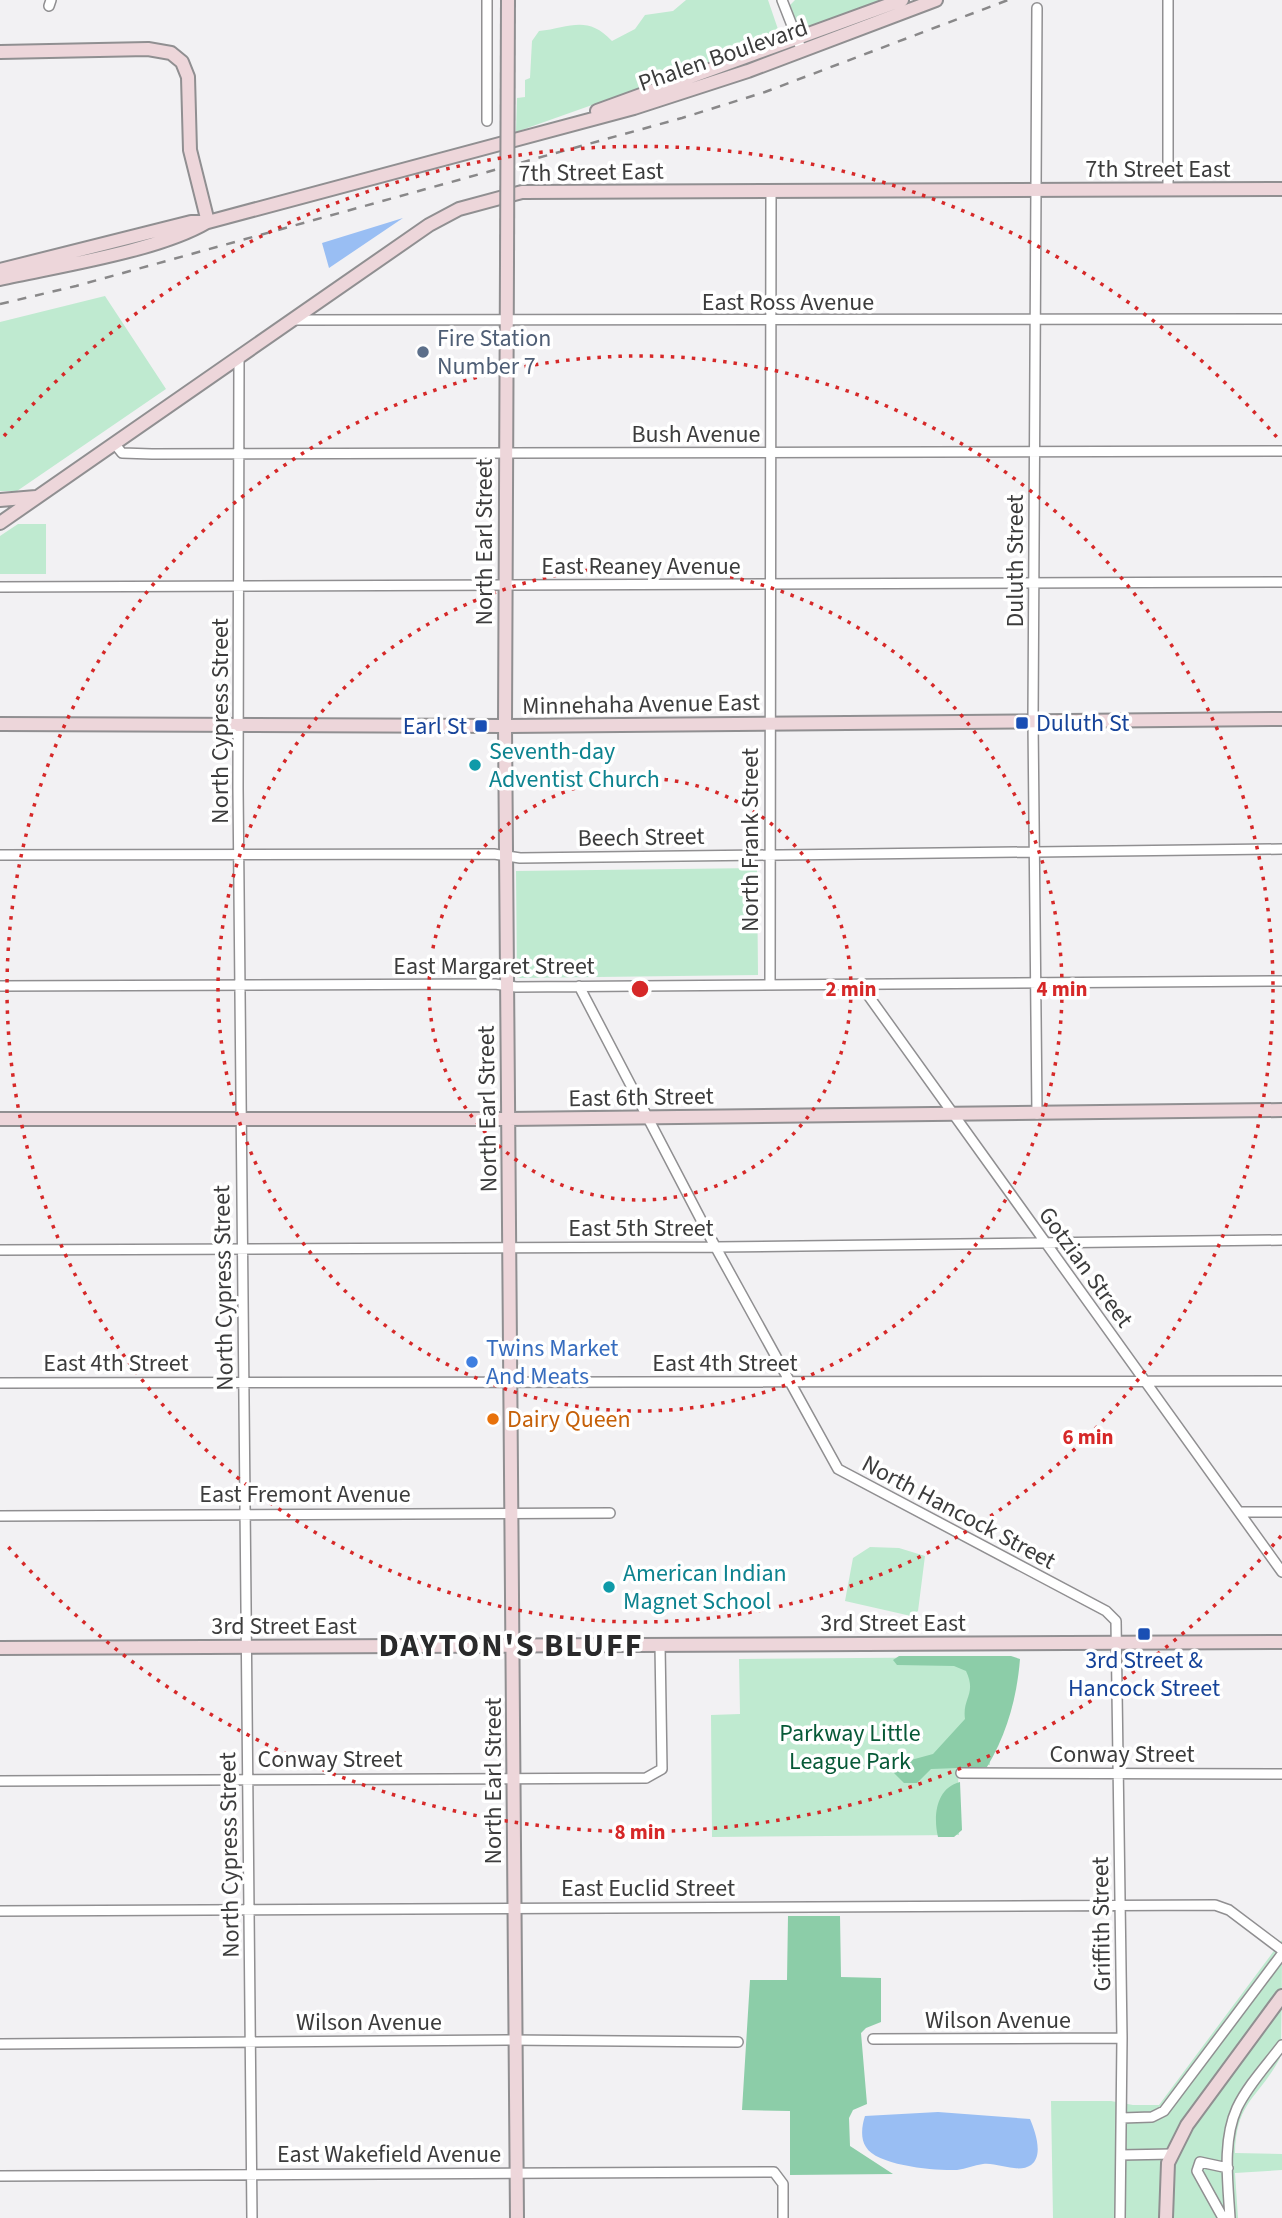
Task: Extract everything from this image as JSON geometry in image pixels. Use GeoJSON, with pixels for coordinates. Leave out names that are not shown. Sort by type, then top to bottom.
{"type":"FeatureCollection","features":[{"type":"Feature","properties":{"kind":"street"},"geometry":{"type":"LineString","coordinates":[[486,0],[487,121]]}},
{"type":"Feature","properties":{"kind":"street","name":"North Earl Street"},"geometry":{"type":"LineString","coordinates":[[508,0],[505,726],[517,2218]]}},
{"type":"Feature","properties":{"kind":"street"},"geometry":{"type":"LineString","coordinates":[[782,0],[800,45]]}},
{"type":"Feature","properties":{"kind":"street","name":"Phalen Boulevard"},"geometry":{"type":"LineString","coordinates":[[800,45],[902,0]]}},
{"type":"Feature","properties":{"kind":"street","name":"Phalen Boulevard"},"geometry":{"type":"LineString","coordinates":[[0,279],[124,250],[192,231],[208,222],[634,108],[800,45],[936,0]]}},
{"type":"Feature","properties":{"kind":"street"},"geometry":{"type":"LineString","coordinates":[[1168,0],[1168,190]]}},
{"type":"Feature","properties":{"kind":"street","name":"Duluth Street"},"geometry":{"type":"LineString","coordinates":[[1037,8],[1033,721],[1037,1114]]}},
{"type":"Feature","properties":{"kind":"street"},"geometry":{"type":"LineString","coordinates":[[0,52],[148,49],[171,53],[183,62],[188,77],[190,150],[208,222]]}},
{"type":"Feature","properties":{"kind":"street","name":"7th Street East"},"geometry":{"type":"LineString","coordinates":[[0,523],[450,212],[509,195],[547,191],[1282,189]]}},
{"type":"Feature","properties":{"kind":"street","name":"North Frank Street"},"geometry":{"type":"LineString","coordinates":[[770,984],[771,192]]}},
{"type":"Feature","properties":{"kind":"street","name":"Phalen Boulevard"},"geometry":{"type":"LineString","coordinates":[[0,270],[191,222],[208,222]]}},
{"type":"Feature","properties":{"kind":"street","name":"East Ross Avenue"},"geometry":{"type":"LineString","coordinates":[[295,320],[1282,319]]}},
{"type":"Feature","properties":{"kind":"street","name":"North Cypress Street"},"geometry":{"type":"LineString","coordinates":[[239,357],[238,724],[252,2218]]}},
{"type":"Feature","properties":{"kind":"street","name":"Bush Avenue"},"geometry":{"type":"LineString","coordinates":[[114,443],[122,453],[770,454],[1282,451]]}},
{"type":"Feature","properties":{"kind":"street"},"geometry":{"type":"LineString","coordinates":[[0,500],[40,497]]}},
{"type":"Feature","properties":{"kind":"street","name":"East Reaney Avenue"},"geometry":{"type":"LineString","coordinates":[[0,587],[1282,582]]}},
{"type":"Feature","properties":{"kind":"street","name":"Minnehaha Avenue East"},"geometry":{"type":"LineString","coordinates":[[0,724],[505,726],[1282,719]]}},
{"type":"Feature","properties":{"kind":"street","name":"Beech Street"},"geometry":{"type":"LineString","coordinates":[[0,855],[506,855],[520,858],[1282,849]]}},
{"type":"Feature","properties":{"kind":"street","name":"East Margaret Street"},"geometry":{"type":"LineString","coordinates":[[0,986],[579,986],[1282,981]]}},
{"type":"Feature","properties":{"kind":"street","name":"Gotzian Street"},"geometry":{"type":"LineString","coordinates":[[860,984],[1282,1572]]}},
{"type":"Feature","properties":{"kind":"street","name":"North Hancock Street"},"geometry":{"type":"LineString","coordinates":[[579,986],[646,1117],[838,1469],[1112,1615],[1116,1621],[1117,1643]]}},
{"type":"Feature","properties":{"kind":"street","name":"East 6th Street"},"geometry":{"type":"LineString","coordinates":[[0,1119],[508,1119],[1282,1110]]}},
{"type":"Feature","properties":{"kind":"street","name":"East 5th Street"},"geometry":{"type":"LineString","coordinates":[[0,1250],[716,1247],[1282,1240]]}},
{"type":"Feature","properties":{"kind":"street","name":"East 4th Street"},"geometry":{"type":"LineString","coordinates":[[0,1383],[1282,1381]]}},
{"type":"Feature","properties":{"kind":"street"},"geometry":{"type":"LineString","coordinates":[[1239,1512],[1282,1512]]}},
{"type":"Feature","properties":{"kind":"street","name":"East Fremont Avenue"},"geometry":{"type":"LineString","coordinates":[[0,1516],[610,1513]]}},
{"type":"Feature","properties":{"kind":"street","name":"Griffith Street"},"geometry":{"type":"LineString","coordinates":[[1117,1643],[1122,2038],[1121,2218]]}},
{"type":"Feature","properties":{"kind":"street","name":"3rd Street East"},"geometry":{"type":"LineString","coordinates":[[0,1647],[1282,1643]]}},
{"type":"Feature","properties":{"kind":"street","name":"Conway Street"},"geometry":{"type":"LineString","coordinates":[[0,1781],[646,1778],[659,1773],[662,1764],[660,1645]]}},
{"type":"Feature","properties":{"kind":"street","name":"Conway Street"},"geometry":{"type":"LineString","coordinates":[[961,1773],[1282,1774]]}},
{"type":"Feature","properties":{"kind":"street","name":"East Euclid Street"},"geometry":{"type":"LineString","coordinates":[[0,1911],[1215,1905],[1229,1910],[1282,1952]]}},
{"type":"Feature","properties":{"kind":"street"},"geometry":{"type":"LineString","coordinates":[[1122,2118],[1152,2117],[1164,2111],[1282,1952]]}},
{"type":"Feature","properties":{"kind":"street"},"geometry":{"type":"LineString","coordinates":[[1166,2218],[1166,2179],[1173,2154],[1196,2111],[1282,1996]]}},
{"type":"Feature","properties":{"kind":"street","name":"Wilson Avenue"},"geometry":{"type":"LineString","coordinates":[[873,2039],[1122,2038]]}},
{"type":"Feature","properties":{"kind":"street","name":"Wilson Avenue"},"geometry":{"type":"LineString","coordinates":[[0,2043],[515,2040],[738,2042]]}},
{"type":"Feature","properties":{"kind":"street"},"geometry":{"type":"LineString","coordinates":[[1230,2218],[1228,2168],[1231,2132],[1237,2108],[1282,2045]]}},
{"type":"Feature","properties":{"kind":"street"},"geometry":{"type":"LineString","coordinates":[[1121,2155],[1173,2154]]}},
{"type":"Feature","properties":{"kind":"street"},"geometry":{"type":"LineString","coordinates":[[1223,2218],[1197,2171],[1197,2166],[1205,2162],[1228,2168]]}},
{"type":"Feature","properties":{"kind":"street","name":"East Wakefield Avenue"},"geometry":{"type":"LineString","coordinates":[[0,2176],[768,2171],[778,2175],[783,2184],[783,2218]]}},
{"type":"Feature","properties":{"kind":"green space"},"geometry":{"type":"Polygon","coordinates":[[[686,0],[768,0],[781,38],[516,132],[517,98],[525,97],[525,80],[530,78],[532,41],[539,31],[586,25],[612,41],[635,29],[645,15],[673,11],[686,0]]]}},
{"type":"Feature","properties":{"kind":"green space"},"geometry":{"type":"Polygon","coordinates":[[[795,0],[888,0],[809,28],[797,23],[790,5],[795,0]]]}},
{"type":"Feature","properties":{"kind":"green space"},"geometry":{"type":"Polygon","coordinates":[[[105,296],[166,389],[17,491],[0,491],[0,322],[105,296]]]}},
{"type":"Feature","properties":{"kind":"green space"},"geometry":{"type":"Polygon","coordinates":[[[18,524],[46,524],[46,574],[0,574],[0,536],[18,524]]]}},
{"type":"Feature","properties":{"kind":"green space"},"geometry":{"type":"Polygon","coordinates":[[[757,868],[758,975],[517,978],[516,871],[757,868]]]}},
{"type":"Feature","properties":{"kind":"green space"},"geometry":{"type":"Polygon","coordinates":[[[870,1547],[899,1548],[925,1556],[918,1611],[911,1616],[845,1601],[853,1558],[870,1547]]]}},
{"type":"Feature","properties":{"kind":"green space"},"geometry":{"type":"Polygon","coordinates":[[[899,1656],[1011,1656],[1020,1659],[1010,1715],[987,1767],[931,1769],[917,1783],[904,1783],[894,1773],[900,1763],[933,1754],[965,1719],[965,1706],[970,1691],[966,1671],[954,1666],[897,1665],[893,1660],[899,1656]]]}},
{"type":"Feature","properties":{"kind":"green space","name":"Parkway Little League Park"},"geometry":{"type":"Polygon","coordinates":[[[989,1657],[990,1765],[958,1765],[959,1835],[712,1837],[711,1715],[740,1714],[739,1659],[989,1657]]]}},
{"type":"Feature","properties":{"kind":"green space"},"geometry":{"type":"Polygon","coordinates":[[[960,1782],[962,1830],[954,1837],[938,1837],[938,1804],[946,1790],[960,1782]]]}},
{"type":"Feature","properties":{"kind":"green space"},"geometry":{"type":"Polygon","coordinates":[[[788,1916],[840,1916],[841,1977],[881,1978],[881,2022],[861,2033],[867,2104],[853,2110],[849,2118],[850,2146],[893,2174],[790,2175],[790,2111],[742,2110],[750,1980],[787,1980],[788,1916]]]}},
{"type":"Feature","properties":{"kind":"green space"},"geometry":{"type":"Polygon","coordinates":[[[1282,1940],[1280,2058],[1244,2111],[1236,2136],[1235,2153],[1282,2154],[1282,2170],[1235,2173],[1238,2218],[1053,2218],[1051,2101],[1111,2101],[1133,2105],[1159,2105],[1282,1940]]]}},
{"type":"Feature","properties":{"kind":"water"},"geometry":{"type":"Polygon","coordinates":[[[403,218],[329,268],[322,243],[403,218]]]}},
{"type":"Feature","properties":{"kind":"water"},"geometry":{"type":"Polygon","coordinates":[[[938,2112],[1030,2119],[1038,2149],[1035,2161],[1020,2168],[989,2164],[957,2170],[936,2170],[882,2159],[872,2153],[864,2143],[862,2132],[865,2116],[938,2112]]]}},
{"type":"Feature","properties":{"kind":"railway"},"geometry":{"type":"LineString","coordinates":[[0,304],[76,286],[682,118],[765,92],[1008,0]]}},
{"type":"Feature","properties":{"kind":"place","name":"Fire Station Number 7"},"geometry":{"type":"Point","coordinates":[423,352]}},
{"type":"Feature","properties":{"kind":"place","name":"Duluth St"},"geometry":{"type":"Point","coordinates":[1022,723]}},
{"type":"Feature","properties":{"kind":"place","name":"Earl St"},"geometry":{"type":"Point","coordinates":[481,726]}},
{"type":"Feature","properties":{"kind":"place","name":"Seventh-day Adventist Church"},"geometry":{"type":"Point","coordinates":[475,765]}},
{"type":"Feature","properties":{"kind":"place","name":"Twins Market And Meats"},"geometry":{"type":"Point","coordinates":[472,1362]}},
{"type":"Feature","properties":{"kind":"place","name":"Dairy Queen"},"geometry":{"type":"Point","coordinates":[493,1419]}},
{"type":"Feature","properties":{"kind":"place","name":"American Indian Magnet School"},"geometry":{"type":"Point","coordinates":[609,1587]}},
{"type":"Feature","properties":{"kind":"place","name":"3rd Street & Hancock Street"},"geometry":{"type":"Point","coordinates":[1144,1634]}},
{"type":"Feature","properties":{"kind":"district","name":"DAYTON'S BLUFF"},"geometry":{"type":"Point","coordinates":[511,1645]}}]}
